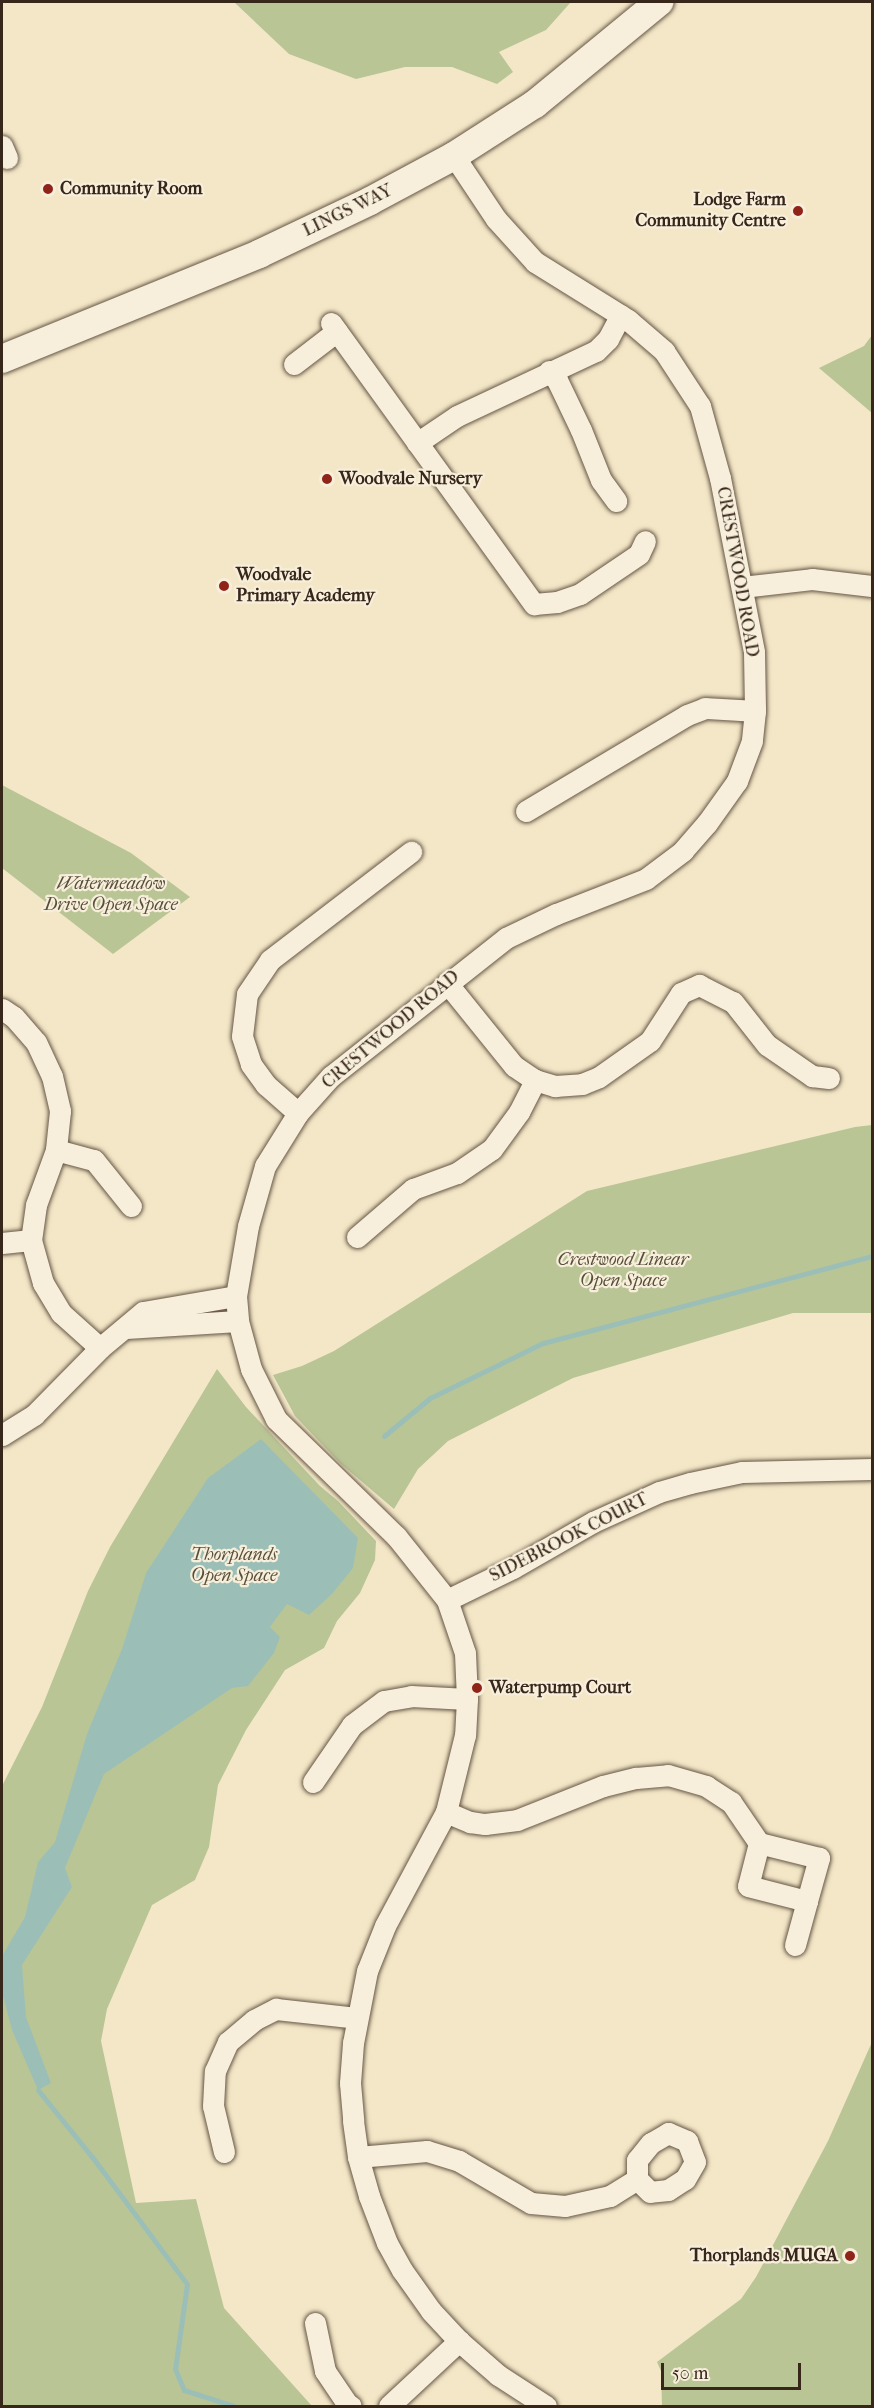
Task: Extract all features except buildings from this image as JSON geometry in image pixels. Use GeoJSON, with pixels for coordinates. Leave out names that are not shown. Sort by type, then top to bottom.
{"type":"FeatureCollection","features":[{"type":"Feature","properties":{"kind":"street","name":"LINGS WAY"},"geometry":{"type":"LineString","coordinates":[[2,358],[260,254],[370,201],[454,156],[535,104],[659,2]]}},
{"type":"Feature","properties":{"kind":"street","name":"CRESTWOOD ROAD"},"geometry":{"type":"LineString","coordinates":[[454,156],[496,219],[535,262],[621,315],[663,351],[699,406],[720,478],[754,652],[755,711],[752,741],[737,781],[683,851],[646,879],[556,914],[506,938],[331,1076],[298,1113],[266,1166],[248,1226],[236,1296],[238,1321],[251,1369],[276,1419],[396,1536],[447,1600],[465,1653],[467,1699],[465,1735],[446,1812],[373,1952],[357,2018],[350,2084],[358,2157],[369,2196],[397,2261],[431,2311],[459,2341],[498,2375],[546,2406]]}},
{"type":"Feature","properties":{"kind":"street"},"geometry":{"type":"LineString","coordinates":[[417,443],[457,416],[596,351],[608,339],[621,315]]}},
{"type":"Feature","properties":{"kind":"street"},"geometry":{"type":"LineString","coordinates":[[294,364],[334,327],[534,604],[557,602],[580,594],[639,555],[645,541]]}},
{"type":"Feature","properties":{"kind":"street"},"geometry":{"type":"LineString","coordinates":[[549,371],[557,380],[581,430],[601,480],[616,501]]}},
{"type":"Feature","properties":{"kind":"street"},"geometry":{"type":"LineString","coordinates":[[742,587],[812,579],[873,585]]}},
{"type":"Feature","properties":{"kind":"street"},"geometry":{"type":"LineString","coordinates":[[526,811],[687,715],[705,708],[755,711]]}},
{"type":"Feature","properties":{"kind":"street"},"geometry":{"type":"LineString","coordinates":[[298,1113],[266,1085],[251,1064],[242,1036],[247,994],[270,960],[411,852]]}},
{"type":"Feature","properties":{"kind":"street"},"geometry":{"type":"LineString","coordinates":[[447,983],[514,1066],[535,1080],[555,1086],[582,1084],[599,1077],[650,1041],[681,993],[699,986],[733,1002],[767,1045],[812,1076],[829,1078]]}},
{"type":"Feature","properties":{"kind":"street"},"geometry":{"type":"LineString","coordinates":[[2,1009],[14,1017],[36,1042],[52,1076],[60,1111],[56,1150],[36,1205],[31,1240],[43,1283],[61,1313],[100,1348]]}},
{"type":"Feature","properties":{"kind":"street"},"geometry":{"type":"LineString","coordinates":[[357,1237],[413,1189],[457,1173],[492,1149],[519,1112],[535,1080]]}},
{"type":"Feature","properties":{"kind":"street"},"geometry":{"type":"LineString","coordinates":[[56,1150],[94,1160],[131,1206]]}},
{"type":"Feature","properties":{"kind":"street"},"geometry":{"type":"LineString","coordinates":[[2,1244],[31,1240]]}},
{"type":"Feature","properties":{"kind":"street"},"geometry":{"type":"LineString","coordinates":[[2,1435],[34,1415],[100,1348],[143,1312],[236,1296]]}},
{"type":"Feature","properties":{"kind":"street"},"geometry":{"type":"LineString","coordinates":[[126,1328],[238,1321]]}},
{"type":"Feature","properties":{"kind":"street","name":"SIDEBROOK COURT"},"geometry":{"type":"LineString","coordinates":[[447,1600],[513,1568],[593,1522],[680,1486],[742,1472],[872,1469]]}},
{"type":"Feature","properties":{"kind":"street"},"geometry":{"type":"LineString","coordinates":[[313,1782],[352,1725],[384,1701],[411,1696],[467,1699]]}},
{"type":"Feature","properties":{"kind":"street"},"geometry":{"type":"LineString","coordinates":[[446,1812],[470,1822],[485,1824],[517,1820],[603,1786],[636,1778],[668,1775],[706,1786],[731,1802],[759,1843],[819,1858],[795,1945]]}},
{"type":"Feature","properties":{"kind":"street"},"geometry":{"type":"LineString","coordinates":[[759,1843],[748,1886],[807,1901]]}},
{"type":"Feature","properties":{"kind":"street"},"geometry":{"type":"LineString","coordinates":[[224,2152],[213,2106],[215,2071],[228,2042],[254,2020],[276,2009],[357,2018]]}},
{"type":"Feature","properties":{"kind":"street"},"geometry":{"type":"LineString","coordinates":[[358,2157],[427,2151],[459,2161],[531,2202],[566,2206],[610,2196],[637,2179]]}},
{"type":"Feature","properties":{"kind":"street"},"geometry":{"type":"LineString","coordinates":[[315,2322],[325,2371],[347,2404],[351,2406]]}},
{"type":"Feature","properties":{"kind":"street"},"geometry":{"type":"LineString","coordinates":[[389,2406],[459,2341]]}},
{"type":"Feature","properties":{"kind":"green space"},"geometry":{"type":"Polygon","coordinates":[[[234,2],[571,2],[546,30],[499,52],[513,72],[497,84],[452,67],[405,67],[356,79],[289,54],[234,2]]]}},
{"type":"Feature","properties":{"kind":"green space"},"geometry":{"type":"Polygon","coordinates":[[[872,335],[872,413],[819,368],[864,346],[872,335]]]}},
{"type":"Feature","properties":{"kind":"green space","name":"Watermeadow Drive Open Space"},"geometry":{"type":"Polygon","coordinates":[[[2,785],[131,853],[190,897],[113,954],[2,868],[2,785]]]}},
{"type":"Feature","properties":{"kind":"green space","name":"Crestwood Linear Open Space"},"geometry":{"type":"Polygon","coordinates":[[[872,1125],[872,1313],[793,1313],[573,1378],[448,1441],[418,1469],[394,1509],[340,1463],[295,1416],[273,1375],[302,1366],[334,1351],[587,1191],[855,1127],[872,1125]]]}},
{"type":"Feature","properties":{"kind":"green space","name":"Thorplands Open Space"},"geometry":{"type":"Polygon","coordinates":[[[217,1369],[246,1407],[320,1486],[338,1501],[376,1541],[375,1560],[360,1593],[337,1621],[324,1648],[285,1670],[246,1730],[218,1785],[209,1847],[195,1880],[152,1905],[107,2009],[101,2041],[136,2203],[196,2199],[224,2308],[312,2406],[2,2406],[2,1786],[42,1707],[88,1591],[110,1547],[217,1369]]]}},
{"type":"Feature","properties":{"kind":"green space"},"geometry":{"type":"Polygon","coordinates":[[[872,2042],[872,2406],[662,2406],[661,2371],[657,2362],[741,2299],[756,2277],[828,2141],[872,2042]]]}},
{"type":"Feature","properties":{"kind":"water"},"geometry":{"type":"Polygon","coordinates":[[[261,1439],[358,1538],[353,1568],[332,1594],[309,1615],[287,1604],[270,1627],[280,1637],[274,1653],[248,1686],[232,1688],[104,1774],[65,1868],[72,1887],[22,1965],[26,2017],[51,2083],[38,2090],[12,2030],[2,1992],[2,1956],[25,1917],[38,1862],[55,1842],[87,1734],[122,1649],[146,1573],[208,1478],[261,1439]]]}},
{"type":"Feature","properties":{"kind":"waterway"},"geometry":{"type":"LineString","coordinates":[[384,1436],[430,1398],[543,1343],[872,1256]]}},
{"type":"Feature","properties":{"kind":"waterway"},"geometry":{"type":"LineString","coordinates":[[38,2090],[96,2162],[187,2284],[175,2369],[184,2390],[234,2406]]}},
{"type":"Feature","properties":{"kind":"place","name":"Community Room"},"geometry":{"type":"Point","coordinates":[48,189]}},
{"type":"Feature","properties":{"kind":"place","name":"Lodge Farm Community Centre"},"geometry":{"type":"Point","coordinates":[798,211]}},
{"type":"Feature","properties":{"kind":"place","name":"Woodvale Nursery"},"geometry":{"type":"Point","coordinates":[327,479]}},
{"type":"Feature","properties":{"kind":"place","name":"Woodvale Primary Academy"},"geometry":{"type":"Point","coordinates":[224,586]}},
{"type":"Feature","properties":{"kind":"place","name":"Waterpump Court"},"geometry":{"type":"Point","coordinates":[477,1688]}},
{"type":"Feature","properties":{"kind":"place","name":"Thorplands MUGA"},"geometry":{"type":"Point","coordinates":[850,2256]}}]}
